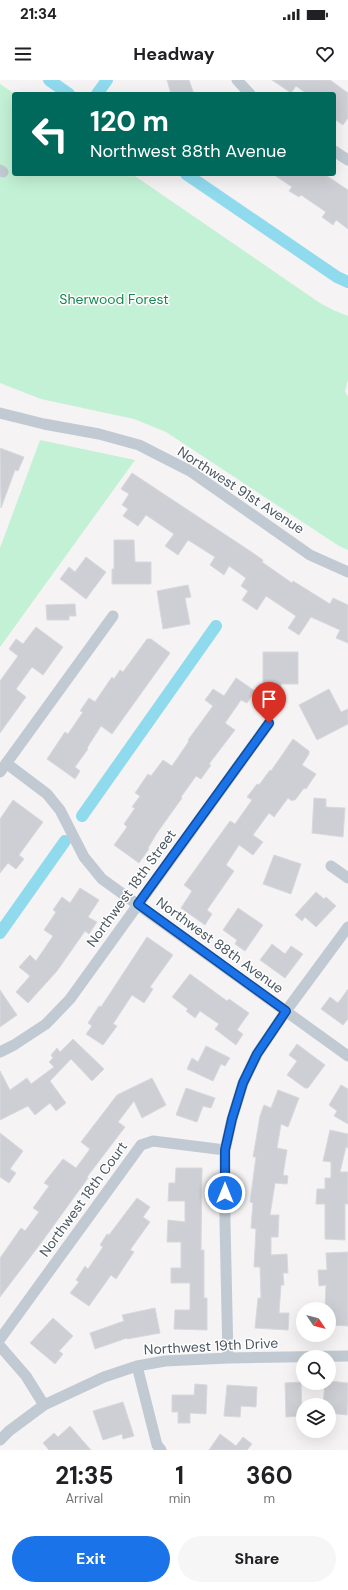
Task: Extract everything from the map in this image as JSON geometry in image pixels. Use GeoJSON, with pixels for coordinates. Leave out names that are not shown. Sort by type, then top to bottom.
{"type":"FeatureCollection","features":[{"type":"Feature","properties":{"kind":"street"},"geometry":{"type":"LineString","coordinates":[[237,80],[248,92]]}},
{"type":"Feature","properties":{"kind":"street"},"geometry":{"type":"LineString","coordinates":[[336,152],[348,160]]}},
{"type":"Feature","properties":{"kind":"street","name":"Northwest 91st Avenue"},"geometry":{"type":"LineString","coordinates":[[0,413],[44,424],[99,434],[140,445],[190,471],[310,555],[347,572]]}},
{"type":"Feature","properties":{"kind":"street"},"geometry":{"type":"LineString","coordinates":[[3,767],[112,616]]}},
{"type":"Feature","properties":{"kind":"street","name":"Northwest 18th Street"},"geometry":{"type":"LineString","coordinates":[[0,1052],[14,1045],[46,1024],[70,999],[269,723]]}},
{"type":"Feature","properties":{"kind":"street","name":"Northwest 88th Avenue"},"geometry":{"type":"LineString","coordinates":[[3,767],[47,794],[60,810],[84,857],[102,879],[348,1056]]}},
{"type":"Feature","properties":{"kind":"street"},"geometry":{"type":"LineString","coordinates":[[332,866],[348,878]]}},
{"type":"Feature","properties":{"kind":"street"},"geometry":{"type":"LineString","coordinates":[[228,1358],[225,1150],[232,1119],[243,1083],[257,1054],[286,1011],[348,927]]}},
{"type":"Feature","properties":{"kind":"street","name":"Northwest 18th Court"},"geometry":{"type":"LineString","coordinates":[[0,1339],[141,1145],[153,1141],[225,1150]]}},
{"type":"Feature","properties":{"kind":"street"},"geometry":{"type":"LineString","coordinates":[[0,1346],[26,1376],[44,1405]]}},
{"type":"Feature","properties":{"kind":"street","name":"Northwest 19th Drive"},"geometry":{"type":"LineString","coordinates":[[0,1440],[9,1431],[44,1405],[104,1377],[137,1366],[165,1361],[228,1358],[348,1356]]}},
{"type":"Feature","properties":{"kind":"street"},"geometry":{"type":"LineString","coordinates":[[137,1366],[157,1444],[161,1450]]}},
{"type":"Feature","properties":{"kind":"green space","name":"Sherwood Forest"},"geometry":{"type":"Polygon","coordinates":[[[0,84],[12,92],[12,176],[135,176],[320,303],[348,316],[348,380],[345,391],[348,397],[348,550],[339,546],[166,432],[134,419],[41,399],[0,383],[0,84]]]}},
{"type":"Feature","properties":{"kind":"green space"},"geometry":{"type":"Polygon","coordinates":[[[40,440],[135,460],[0,647],[0,548],[40,440]]]}},
{"type":"Feature","properties":{"kind":"building"},"geometry":{"type":"Polygon","coordinates":[[[167,80],[189,80],[193,92],[170,92],[167,80]]]}},
{"type":"Feature","properties":{"kind":"building"},"geometry":{"type":"Polygon","coordinates":[[[272,80],[330,80],[348,93],[348,118],[343,125],[336,120],[336,92],[304,92],[296,86],[292,92],[272,80]]]}},
{"type":"Feature","properties":{"kind":"building"},"geometry":{"type":"Polygon","coordinates":[[[276,176],[327,176],[348,190],[348,229],[336,220],[333,225],[322,217],[326,212],[301,195],[299,197],[289,191],[292,187],[276,176]]]}},
{"type":"Feature","properties":{"kind":"building"},"geometry":{"type":"Polygon","coordinates":[[[0,448],[24,457],[18,471],[15,470],[1,508],[0,448]]]}},
{"type":"Feature","properties":{"kind":"building"},"geometry":{"type":"Polygon","coordinates":[[[132,473],[253,553],[263,560],[262,562],[292,583],[293,581],[330,604],[333,598],[348,605],[348,643],[336,638],[340,630],[311,617],[299,635],[288,628],[296,616],[266,596],[257,610],[242,600],[248,591],[241,586],[246,578],[229,566],[224,575],[210,565],[215,557],[188,540],[178,555],[165,546],[174,534],[146,515],[138,526],[123,516],[128,509],[122,505],[129,494],[121,489],[132,473]]]}},
{"type":"Feature","properties":{"kind":"building"},"geometry":{"type":"Polygon","coordinates":[[[114,540],[134,540],[135,562],[151,562],[151,584],[112,584],[112,569],[114,569],[114,540]]]}},
{"type":"Feature","properties":{"kind":"building"},"geometry":{"type":"Polygon","coordinates":[[[86,557],[106,572],[86,599],[60,579],[69,567],[75,572],[86,557]]]}},
{"type":"Feature","properties":{"kind":"building"},"geometry":{"type":"Polygon","coordinates":[[[188,585],[191,597],[185,598],[190,624],[163,629],[157,591],[188,585]]]}},
{"type":"Feature","properties":{"kind":"building"},"geometry":{"type":"Polygon","coordinates":[[[75,604],[76,616],[69,616],[69,620],[47,620],[46,605],[75,604]]]}},
{"type":"Feature","properties":{"kind":"building"},"geometry":{"type":"Polygon","coordinates":[[[36,627],[63,647],[43,675],[32,667],[16,689],[26,697],[0,733],[0,681],[18,656],[9,649],[16,639],[23,644],[36,627]]]}},
{"type":"Feature","properties":{"kind":"building"},"geometry":{"type":"Polygon","coordinates":[[[147,639],[151,639],[170,653],[112,734],[101,726],[87,748],[88,749],[75,767],[80,771],[75,779],[47,759],[65,732],[68,734],[83,712],[80,711],[89,698],[95,702],[112,677],[114,679],[120,670],[123,672],[147,639]]]}},
{"type":"Feature","properties":{"kind":"building"},"geometry":{"type":"Polygon","coordinates":[[[263,652],[298,652],[298,684],[281,684],[281,689],[263,689],[263,652]]]}},
{"type":"Feature","properties":{"kind":"building"},"geometry":{"type":"Polygon","coordinates":[[[236,678],[255,691],[247,703],[241,700],[225,723],[235,730],[209,764],[211,765],[201,779],[196,776],[157,833],[148,848],[149,849],[139,863],[114,845],[127,827],[124,824],[135,808],[132,807],[140,796],[135,793],[148,774],[151,776],[163,760],[172,766],[189,741],[188,740],[213,706],[205,700],[213,689],[224,696],[236,678]]]}},
{"type":"Feature","properties":{"kind":"building"},"geometry":{"type":"Polygon","coordinates":[[[329,689],[341,712],[348,709],[348,724],[317,740],[299,705],[329,689]]]}},
{"type":"Feature","properties":{"kind":"building"},"geometry":{"type":"Polygon","coordinates":[[[293,739],[309,751],[309,754],[302,765],[316,774],[306,789],[304,788],[295,800],[292,801],[288,798],[274,817],[269,813],[253,835],[263,842],[253,855],[239,845],[226,865],[234,871],[207,910],[212,914],[205,925],[181,908],[192,891],[184,885],[230,821],[235,824],[252,800],[247,797],[257,784],[259,785],[270,770],[271,771],[293,739]]]}},
{"type":"Feature","properties":{"kind":"building"},"geometry":{"type":"Polygon","coordinates":[[[314,798],[326,799],[326,807],[345,808],[343,837],[312,833],[314,798]]]}},
{"type":"Feature","properties":{"kind":"building"},"geometry":{"type":"Polygon","coordinates":[[[13,800],[43,822],[19,855],[24,859],[16,869],[8,863],[0,873],[0,819],[13,800]]]}},
{"type":"Feature","properties":{"kind":"building"},"geometry":{"type":"Polygon","coordinates":[[[274,855],[301,864],[291,894],[263,884],[274,855]]]}},
{"type":"Feature","properties":{"kind":"building"},"geometry":{"type":"Polygon","coordinates":[[[80,888],[99,900],[88,917],[97,922],[89,934],[85,931],[57,971],[28,1003],[16,992],[30,976],[19,967],[30,955],[36,961],[53,936],[44,930],[56,912],[53,910],[62,897],[70,903],[80,888]]]}},
{"type":"Feature","properties":{"kind":"building"},"geometry":{"type":"Polygon","coordinates":[[[316,892],[324,899],[326,897],[336,906],[316,927],[305,917],[302,921],[295,915],[316,892]]]}},
{"type":"Feature","properties":{"kind":"building"},"geometry":{"type":"Polygon","coordinates":[[[238,908],[263,925],[245,951],[235,944],[237,940],[223,930],[238,908]]]}},
{"type":"Feature","properties":{"kind":"building"},"geometry":{"type":"Polygon","coordinates":[[[147,937],[173,955],[150,987],[153,989],[144,1003],[132,995],[113,1024],[117,1026],[103,1045],[86,1034],[92,1026],[88,1023],[99,1006],[101,1007],[147,937]]]}},
{"type":"Feature","properties":{"kind":"building"},"geometry":{"type":"Polygon","coordinates":[[[272,944],[285,954],[291,946],[303,954],[285,978],[260,960],[272,944]]]}},
{"type":"Feature","properties":{"kind":"building"},"geometry":{"type":"Polygon","coordinates":[[[190,974],[227,1001],[229,999],[249,1013],[237,1030],[243,1034],[236,1045],[215,1029],[219,1024],[200,1011],[195,1018],[186,1011],[188,1009],[172,997],[190,974]]]}},
{"type":"Feature","properties":{"kind":"building"},"geometry":{"type":"Polygon","coordinates":[[[348,989],[348,1019],[343,1025],[321,1009],[330,997],[338,1003],[348,989]]]}},
{"type":"Feature","properties":{"kind":"building"},"geometry":{"type":"Polygon","coordinates":[[[0,990],[17,1015],[0,1027],[0,990]]]}},
{"type":"Feature","properties":{"kind":"building"},"geometry":{"type":"Polygon","coordinates":[[[73,1039],[104,1069],[92,1081],[71,1059],[50,1081],[66,1103],[56,1111],[50,1103],[35,1115],[28,1106],[0,1120],[0,1071],[10,1090],[27,1078],[31,1084],[54,1067],[49,1062],[53,1058],[51,1055],[57,1048],[60,1052],[73,1039]]]}},
{"type":"Feature","properties":{"kind":"building"},"geometry":{"type":"Polygon","coordinates":[[[297,1044],[325,1065],[308,1088],[305,1088],[287,1075],[297,1061],[289,1055],[297,1044]]]}},
{"type":"Feature","properties":{"kind":"building"},"geometry":{"type":"Polygon","coordinates":[[[206,1046],[230,1058],[225,1066],[221,1064],[213,1081],[187,1069],[192,1058],[198,1062],[206,1046]]]}},
{"type":"Feature","properties":{"kind":"building"},"geometry":{"type":"Polygon","coordinates":[[[152,1078],[166,1105],[142,1118],[134,1101],[118,1122],[125,1127],[0,1297],[0,1258],[21,1228],[25,1231],[39,1212],[33,1208],[49,1186],[44,1183],[63,1159],[76,1168],[90,1149],[81,1142],[117,1095],[152,1078]]]}},
{"type":"Feature","properties":{"kind":"building"},"geometry":{"type":"Polygon","coordinates":[[[341,1085],[348,1089],[348,1124],[334,1116],[337,1111],[329,1105],[341,1085]]]}},
{"type":"Feature","properties":{"kind":"building"},"geometry":{"type":"Polygon","coordinates":[[[186,1088],[215,1098],[211,1108],[203,1106],[197,1122],[176,1115],[186,1088]]]}},
{"type":"Feature","properties":{"kind":"building"},"geometry":{"type":"Polygon","coordinates":[[[278,1090],[299,1098],[288,1127],[281,1124],[277,1148],[287,1150],[283,1175],[288,1176],[287,1184],[275,1183],[270,1215],[279,1215],[278,1237],[271,1237],[271,1255],[287,1254],[288,1273],[283,1273],[284,1285],[281,1285],[279,1313],[289,1313],[288,1330],[255,1328],[258,1298],[261,1298],[260,1267],[254,1267],[256,1229],[251,1228],[253,1203],[250,1202],[256,1157],[253,1157],[260,1116],[264,1105],[271,1108],[278,1090]]]}},
{"type":"Feature","properties":{"kind":"building"},"geometry":{"type":"Polygon","coordinates":[[[330,1130],[348,1134],[348,1148],[346,1147],[340,1172],[348,1172],[348,1204],[345,1204],[345,1240],[325,1239],[325,1204],[316,1204],[317,1189],[325,1189],[325,1178],[331,1178],[331,1162],[323,1161],[330,1130]]]}},
{"type":"Feature","properties":{"kind":"building"},"geometry":{"type":"Polygon","coordinates":[[[0,1133],[23,1151],[10,1169],[16,1173],[9,1183],[0,1177],[0,1133]]]}},
{"type":"Feature","properties":{"kind":"building"},"geometry":{"type":"Polygon","coordinates":[[[176,1168],[202,1168],[201,1250],[204,1250],[204,1298],[207,1298],[207,1330],[174,1329],[175,1310],[190,1310],[190,1283],[171,1283],[171,1268],[181,1268],[181,1242],[167,1242],[168,1220],[185,1222],[185,1201],[168,1201],[169,1183],[175,1183],[176,1168]]]}},
{"type":"Feature","properties":{"kind":"building"},"geometry":{"type":"Polygon","coordinates":[[[137,1198],[150,1207],[143,1217],[150,1222],[130,1250],[134,1252],[116,1279],[111,1275],[89,1306],[70,1293],[79,1282],[76,1280],[85,1266],[88,1269],[103,1247],[100,1245],[107,1234],[109,1235],[137,1198]]]}},
{"type":"Feature","properties":{"kind":"building"},"geometry":{"type":"Polygon","coordinates":[[[348,1252],[348,1326],[336,1325],[336,1302],[325,1302],[326,1285],[319,1286],[318,1270],[327,1270],[326,1253],[348,1252]]]}},
{"type":"Feature","properties":{"kind":"building"},"geometry":{"type":"Polygon","coordinates":[[[155,1308],[160,1333],[127,1338],[95,1349],[90,1333],[124,1321],[122,1315],[155,1308]]]}},
{"type":"Feature","properties":{"kind":"building"},"geometry":{"type":"Polygon","coordinates":[[[53,1318],[73,1336],[59,1351],[63,1354],[55,1364],[30,1343],[53,1318]]]}},
{"type":"Feature","properties":{"kind":"building"},"geometry":{"type":"Polygon","coordinates":[[[296,1382],[296,1390],[301,1390],[301,1398],[296,1398],[296,1416],[286,1417],[285,1383],[296,1382]]]}},
{"type":"Feature","properties":{"kind":"building"},"geometry":{"type":"Polygon","coordinates":[[[336,1382],[348,1383],[347,1415],[336,1414],[336,1398],[324,1398],[324,1390],[336,1390],[336,1382]]]}},
{"type":"Feature","properties":{"kind":"building"},"geometry":{"type":"Polygon","coordinates":[[[195,1384],[207,1385],[206,1414],[190,1413],[190,1423],[178,1423],[178,1412],[172,1412],[172,1395],[194,1395],[195,1384]]]}},
{"type":"Feature","properties":{"kind":"building"},"geometry":{"type":"Polygon","coordinates":[[[227,1385],[257,1387],[256,1407],[241,1406],[240,1417],[224,1416],[227,1385]]]}},
{"type":"Feature","properties":{"kind":"building"},"geometry":{"type":"Polygon","coordinates":[[[123,1402],[134,1436],[123,1439],[122,1434],[103,1440],[93,1411],[123,1402]]]}},
{"type":"Feature","properties":{"kind":"building"},"geometry":{"type":"Polygon","coordinates":[[[70,1426],[91,1450],[49,1450],[43,1443],[54,1433],[58,1437],[70,1426]]]}},
{"type":"Feature","properties":{"kind":"building"},"geometry":{"type":"Polygon","coordinates":[[[220,1434],[236,1446],[243,1437],[252,1444],[247,1450],[209,1450],[220,1434]]]}},
{"type":"Feature","properties":{"kind":"waterway"},"geometry":{"type":"LineString","coordinates":[[49,80],[66,92]]}},
{"type":"Feature","properties":{"kind":"waterway"},"geometry":{"type":"LineString","coordinates":[[98,92],[107,80]]}},
{"type":"Feature","properties":{"kind":"waterway"},"geometry":{"type":"LineString","coordinates":[[189,176],[337,277],[348,282]]}},
{"type":"Feature","properties":{"kind":"waterway"},"geometry":{"type":"LineString","coordinates":[[82,816],[216,626]]}},
{"type":"Feature","properties":{"kind":"waterway"},"geometry":{"type":"LineString","coordinates":[[0,933],[65,841]]}},
{"type":"Feature","properties":{"kind":"route"},"geometry":{"type":"LineString","coordinates":[[225,1193],[225,1150],[232,1119],[243,1083],[257,1054],[286,1011],[138,904],[269,723]]}}]}
